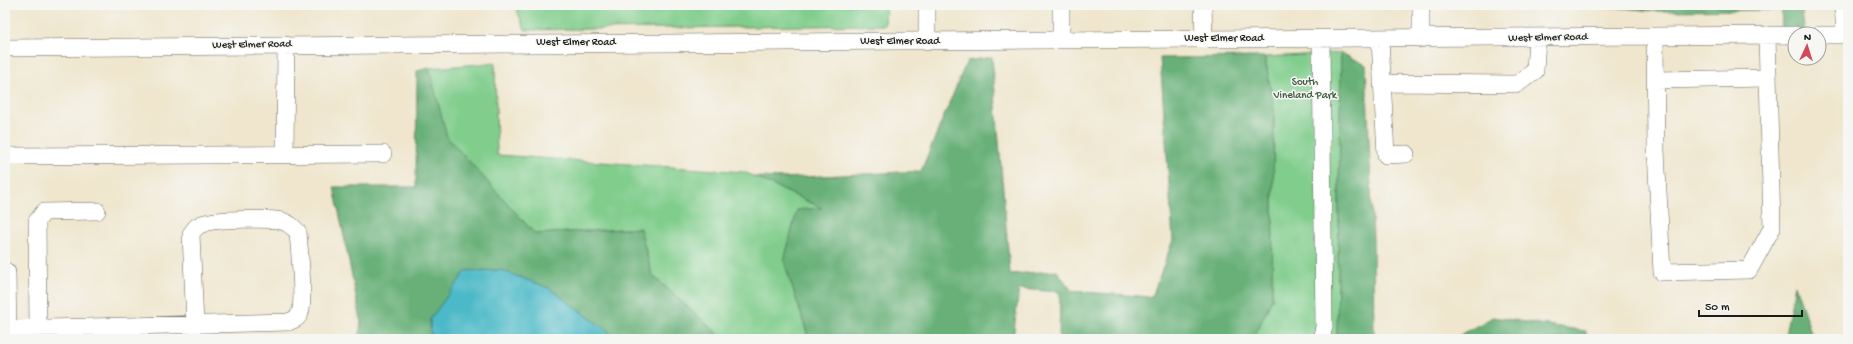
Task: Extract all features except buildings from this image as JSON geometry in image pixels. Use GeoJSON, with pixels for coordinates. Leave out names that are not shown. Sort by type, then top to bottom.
{"type":"FeatureCollection","features":[{"type":"Feature","properties":{"kind":"main road"},"geometry":{"type":"LineString","coordinates":[[5,273],[6,334]]}},
{"type":"Feature","properties":{"kind":"street"},"geometry":{"type":"LineString","coordinates":[[927,5],[927,42]]}},
{"type":"Feature","properties":{"kind":"street"},"geometry":{"type":"LineString","coordinates":[[1061,5],[1061,40]]}},
{"type":"Feature","properties":{"kind":"street"},"geometry":{"type":"LineString","coordinates":[[1203,5],[1204,39]]}},
{"type":"Feature","properties":{"kind":"street"},"geometry":{"type":"LineString","coordinates":[[1421,5],[1421,39]]}},
{"type":"Feature","properties":{"kind":"street"},"geometry":{"type":"LineString","coordinates":[[1827,35],[1846,35],[1843,5]]}},
{"type":"Feature","properties":{"kind":"street","name":"West Elmer Road"},"geometry":{"type":"LineString","coordinates":[[5,48],[735,41],[927,42],[1787,35]]}},
{"type":"Feature","properties":{"kind":"street"},"geometry":{"type":"LineString","coordinates":[[1655,37],[1656,150],[1662,272],[1749,270],[1772,228],[1767,36]]}},
{"type":"Feature","properties":{"kind":"street"},"geometry":{"type":"LineString","coordinates":[[1382,83],[1517,84],[1534,71],[1537,38]]}},
{"type":"Feature","properties":{"kind":"street"},"geometry":{"type":"LineString","coordinates":[[1321,39],[1324,327],[1321,339]]}},
{"type":"Feature","properties":{"kind":"street"},"geometry":{"type":"LineString","coordinates":[[1380,39],[1386,155],[1406,154]]}},
{"type":"Feature","properties":{"kind":"street"},"geometry":{"type":"LineString","coordinates":[[285,154],[286,45]]}},
{"type":"Feature","properties":{"kind":"street"},"geometry":{"type":"LineString","coordinates":[[1656,80],[1768,78]]}},
{"type":"Feature","properties":{"kind":"street"},"geometry":{"type":"LineString","coordinates":[[5,156],[383,154]]}},
{"type":"Feature","properties":{"kind":"street"},"geometry":{"type":"LineString","coordinates":[[47,332],[37,221],[44,212],[97,211]]}},
{"type":"Feature","properties":{"kind":"street"},"geometry":{"type":"LineString","coordinates":[[6,334],[288,322],[296,320],[300,313],[302,299],[298,232],[292,226],[283,221],[267,219],[206,222],[195,227],[191,234],[195,325]]}},
{"type":"Feature","properties":{"kind":"green space"},"geometry":{"type":"Polygon","coordinates":[[[515,5],[886,5],[885,25],[525,30],[515,5]]]}},
{"type":"Feature","properties":{"kind":"green space"},"geometry":{"type":"Polygon","coordinates":[[[1591,5],[1801,5],[1804,26],[1787,26],[1787,36],[1781,36],[1782,10],[1654,11],[1591,5]]]}},
{"type":"Feature","properties":{"kind":"green space","name":"South Vineland Park"},"geometry":{"type":"Polygon","coordinates":[[[1341,53],[1337,339],[1253,339],[1272,299],[1274,111],[1265,57],[1341,53]]]}},
{"type":"Feature","properties":{"kind":"green space"},"geometry":{"type":"Polygon","coordinates":[[[1341,53],[1366,65],[1373,239],[1374,339],[1337,339],[1341,53]]]}},
{"type":"Feature","properties":{"kind":"green space"},"geometry":{"type":"Polygon","coordinates":[[[992,57],[1010,274],[1057,271],[1072,291],[1152,297],[1173,240],[1160,58],[1265,57],[1274,111],[1272,299],[1253,339],[1059,339],[1060,292],[1019,289],[1013,339],[809,339],[784,261],[797,210],[822,208],[755,177],[783,178],[921,171],[967,61],[992,57]]]}},
{"type":"Feature","properties":{"kind":"green space"},"geometry":{"type":"Polygon","coordinates":[[[495,63],[497,155],[744,172],[822,208],[784,261],[809,339],[723,339],[652,275],[640,228],[535,234],[446,137],[429,68],[495,63]]]}},
{"type":"Feature","properties":{"kind":"green space"},"geometry":{"type":"Polygon","coordinates":[[[429,68],[447,137],[535,234],[640,228],[652,275],[723,339],[618,339],[549,288],[430,319],[431,339],[359,339],[361,321],[334,187],[416,187],[417,71],[429,68]]]}},
{"type":"Feature","properties":{"kind":"green space"},"geometry":{"type":"Polygon","coordinates":[[[1795,285],[1813,339],[1784,339],[1795,285]]]}},
{"type":"Feature","properties":{"kind":"green space"},"geometry":{"type":"Polygon","coordinates":[[[1493,317],[1586,331],[1586,339],[1453,339],[1493,317]]]}},
{"type":"Feature","properties":{"kind":"water"},"geometry":{"type":"Polygon","coordinates":[[[501,270],[549,288],[618,339],[431,339],[430,319],[466,271],[501,270]]]}}]}
